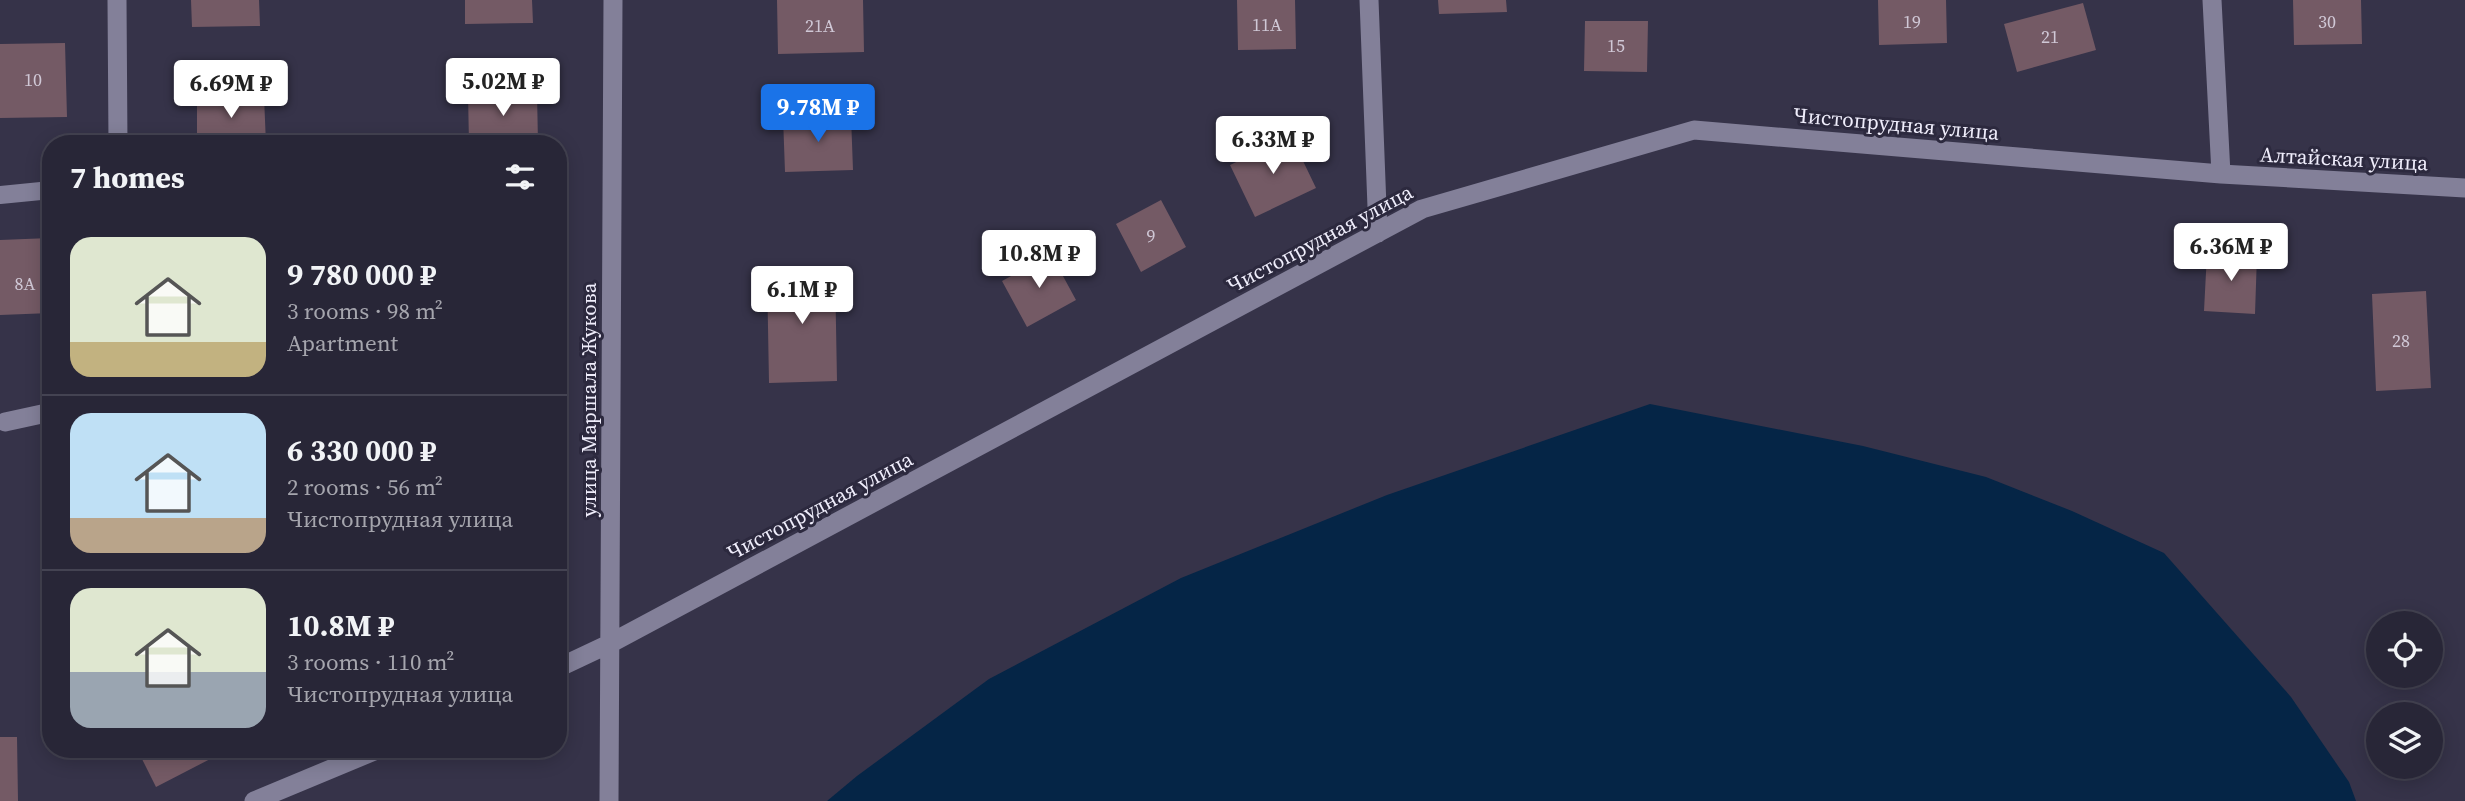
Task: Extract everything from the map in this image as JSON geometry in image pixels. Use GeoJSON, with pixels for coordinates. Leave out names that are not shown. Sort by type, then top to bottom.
{"type":"FeatureCollection","features":[{"type":"Feature","properties":{"kind":"street"},"geometry":{"type":"LineString","coordinates":[[117,0],[118,135]]}},
{"type":"Feature","properties":{"kind":"street","name":"улица Маршала Жукова"},"geometry":{"type":"LineString","coordinates":[[609,801],[613,0]]}},
{"type":"Feature","properties":{"kind":"street"},"geometry":{"type":"LineString","coordinates":[[1369,0],[1378,233]]}},
{"type":"Feature","properties":{"kind":"street"},"geometry":{"type":"LineString","coordinates":[[2212,0],[2221,174]]}},
{"type":"Feature","properties":{"kind":"street","name":"Чистопрудная улица"},"geometry":{"type":"LineString","coordinates":[[567,664],[611,643],[1422,209],[1694,130],[2221,174]]}},
{"type":"Feature","properties":{"kind":"street","name":"Алтайская улица"},"geometry":{"type":"LineString","coordinates":[[2221,174],[2465,188]]}},
{"type":"Feature","properties":{"kind":"street"},"geometry":{"type":"LineString","coordinates":[[5,422],[42,414]]}},
{"type":"Feature","properties":{"kind":"street"},"geometry":{"type":"LineString","coordinates":[[254,801],[357,758]]}},
{"type":"Feature","properties":{"kind":"lane"},"geometry":{"type":"LineString","coordinates":[[0,195],[42,191]]}},
{"type":"Feature","properties":{"kind":"water"},"geometry":{"type":"Polygon","coordinates":[[[1650,404],[1863,446],[1986,477],[2072,511],[2164,553],[2291,697],[2349,782],[2356,801],[827,801],[989,679],[1181,578],[1387,495],[1650,404]]]}},
{"type":"Feature","properties":{"kind":"building"},"geometry":{"type":"Polygon","coordinates":[[[191,0],[259,0],[260,26],[192,27],[191,0]]]}},
{"type":"Feature","properties":{"kind":"building"},"geometry":{"type":"Polygon","coordinates":[[[465,0],[532,0],[533,23],[465,24],[465,0]]]}},
{"type":"Feature","properties":{"kind":"building"},"geometry":{"type":"Polygon","coordinates":[[[777,0],[863,0],[864,52],[778,54],[777,0]]]}},
{"type":"Feature","properties":{"kind":"building"},"geometry":{"type":"Polygon","coordinates":[[[1237,0],[1295,0],[1296,49],[1238,50],[1237,0]]]}},
{"type":"Feature","properties":{"kind":"building"},"geometry":{"type":"Polygon","coordinates":[[[1438,0],[1506,0],[1507,12],[1439,14],[1438,0]]]}},
{"type":"Feature","properties":{"kind":"building"},"geometry":{"type":"Polygon","coordinates":[[[1878,0],[1946,0],[1947,43],[1879,45],[1878,0]]]}},
{"type":"Feature","properties":{"kind":"building"},"geometry":{"type":"Polygon","coordinates":[[[2293,0],[2361,0],[2362,44],[2294,45],[2293,0]]]}},
{"type":"Feature","properties":{"kind":"building"},"geometry":{"type":"Polygon","coordinates":[[[2083,3],[2096,50],[2017,72],[2004,24],[2083,3]]]}},
{"type":"Feature","properties":{"kind":"building"},"geometry":{"type":"Polygon","coordinates":[[[1585,21],[1648,21],[1647,72],[1584,71],[1585,21]]]}},
{"type":"Feature","properties":{"kind":"building"},"geometry":{"type":"Polygon","coordinates":[[[65,43],[67,117],[0,118],[0,44],[65,43]]]}},
{"type":"Feature","properties":{"kind":"building"},"geometry":{"type":"Polygon","coordinates":[[[537,92],[538,135],[469,135],[468,94],[537,92]]]}},
{"type":"Feature","properties":{"kind":"building"},"geometry":{"type":"Polygon","coordinates":[[[264,96],[266,135],[197,135],[197,97],[264,96]]]}},
{"type":"Feature","properties":{"kind":"building"},"geometry":{"type":"Polygon","coordinates":[[[851,116],[853,170],[785,172],[783,117],[851,116]]]}},
{"type":"Feature","properties":{"kind":"building"},"geometry":{"type":"Polygon","coordinates":[[[1291,136],[1316,188],[1255,217],[1230,165],[1291,136]]]}},
{"type":"Feature","properties":{"kind":"building"},"geometry":{"type":"Polygon","coordinates":[[[1161,200],[1186,247],[1141,272],[1116,224],[1161,200]]]}},
{"type":"Feature","properties":{"kind":"building"},"geometry":{"type":"Polygon","coordinates":[[[42,238],[42,313],[0,315],[0,240],[42,238]]]}},
{"type":"Feature","properties":{"kind":"building"},"geometry":{"type":"Polygon","coordinates":[[[2207,253],[2257,255],[2255,314],[2204,311],[2207,253]]]}},
{"type":"Feature","properties":{"kind":"building"},"geometry":{"type":"Polygon","coordinates":[[[1051,254],[1076,300],[1027,327],[1002,281],[1051,254]]]}},
{"type":"Feature","properties":{"kind":"building"},"geometry":{"type":"Polygon","coordinates":[[[835,270],[837,381],[769,383],[767,272],[835,270]]]}},
{"type":"Feature","properties":{"kind":"building"},"geometry":{"type":"Polygon","coordinates":[[[2426,291],[2431,388],[2376,391],[2372,294],[2426,291]]]}},
{"type":"Feature","properties":{"kind":"building"},"geometry":{"type":"Polygon","coordinates":[[[0,737],[17,737],[18,801],[0,801],[0,737]]]}},
{"type":"Feature","properties":{"kind":"building"},"geometry":{"type":"Polygon","coordinates":[[[142,758],[212,758],[156,787],[142,758]]]}}]}
